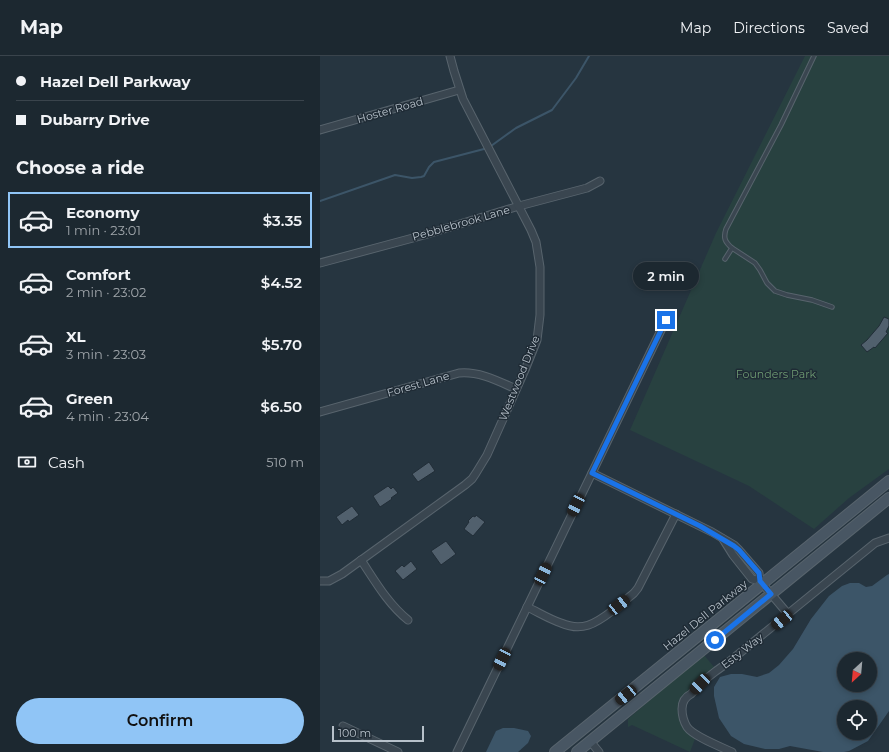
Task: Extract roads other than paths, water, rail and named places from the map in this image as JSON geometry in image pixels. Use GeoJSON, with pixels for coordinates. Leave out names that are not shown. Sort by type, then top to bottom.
{"type":"FeatureCollection","features":[{"type":"Feature","properties":{"kind":"main road","name":"Hazel Dell Parkway"},"geometry":{"type":"LineString","coordinates":[[555,752],[761,582],[889,481]]}},
{"type":"Feature","properties":{"kind":"main road"},"geometry":{"type":"LineString","coordinates":[[577,752],[889,498]]}},
{"type":"Feature","properties":{"kind":"street","name":"Westwood Drive"},"geometry":{"type":"LineString","coordinates":[[320,581],[334,578],[361,560],[472,479],[487,455],[537,340],[540,315],[540,267],[536,242],[519,206],[463,99],[459,90],[450,56]]}},
{"type":"Feature","properties":{"kind":"street","name":"Hoster Road"},"geometry":{"type":"LineString","coordinates":[[320,130],[459,90]]}},
{"type":"Feature","properties":{"kind":"street","name":"Pebblebrook Lane"},"geometry":{"type":"LineString","coordinates":[[320,263],[587,188],[600,181]]}},
{"type":"Feature","properties":{"kind":"street"},"geometry":{"type":"LineString","coordinates":[[456,752],[666,320]]}},
{"type":"Feature","properties":{"kind":"street","name":"Forest Lane"},"geometry":{"type":"LineString","coordinates":[[320,412],[458,373],[470,372],[486,376],[516,389]]}},
{"type":"Feature","properties":{"kind":"street"},"geometry":{"type":"LineString","coordinates":[[592,473],[712,532],[723,539],[733,555],[752,579],[761,582],[788,614]]}},
{"type":"Feature","properties":{"kind":"street"},"geometry":{"type":"LineString","coordinates":[[527,607],[561,624],[577,627],[588,625],[599,620],[634,593],[638,588],[676,514]]}},
{"type":"Feature","properties":{"kind":"street","name":"Esty Way"},"geometry":{"type":"LineString","coordinates":[[732,752],[695,734],[690,730],[684,722],[682,713],[684,700],[716,671],[876,543],[889,538]]}},
{"type":"Feature","properties":{"kind":"street"},"geometry":{"type":"LineString","coordinates":[[361,560],[386,597],[399,613],[408,620]]}},
{"type":"Feature","properties":{"kind":"street"},"geometry":{"type":"LineString","coordinates":[[343,726],[398,752]]}},
{"type":"Feature","properties":{"kind":"street"},"geometry":{"type":"LineString","coordinates":[[590,741],[598,752]]}},
{"type":"Feature","properties":{"kind":"lane"},"geometry":{"type":"LineString","coordinates":[[814,56],[781,125],[725,232],[724,240],[732,248],[755,263],[767,283],[775,291],[812,300],[832,307]]}},
{"type":"Feature","properties":{"kind":"lane"},"geometry":{"type":"LineString","coordinates":[[725,259],[732,248]]}},
{"type":"Feature","properties":{"kind":"water"},"geometry":{"type":"Polygon","coordinates":[[[889,574],[889,711],[877,728],[877,700],[837,700],[837,740],[869,740],[868,741],[849,751],[823,752],[790,746],[779,749],[765,749],[744,744],[731,736],[719,718],[714,696],[714,687],[720,677],[731,674],[742,674],[757,677],[769,673],[779,665],[793,649],[811,619],[829,596],[842,586],[850,583],[859,583],[866,587],[872,586],[889,574]]]}},
{"type":"Feature","properties":{"kind":"water"},"geometry":{"type":"Polygon","coordinates":[[[503,728],[514,728],[528,731],[531,736],[528,743],[518,752],[486,752],[496,731],[503,728]]]}},
{"type":"Feature","properties":{"kind":"waterway"},"geometry":{"type":"LineString","coordinates":[[491,146],[516,128],[552,110],[576,78],[589,56]]}},
{"type":"Feature","properties":{"kind":"waterway"},"geometry":{"type":"LineString","coordinates":[[320,201],[395,175],[412,178],[421,177],[424,176],[434,162],[484,149]]}},
{"type":"Feature","properties":{"kind":"park label","name":"Founders Park"},"geometry":{"type":"Point","coordinates":[776,374]}}]}
